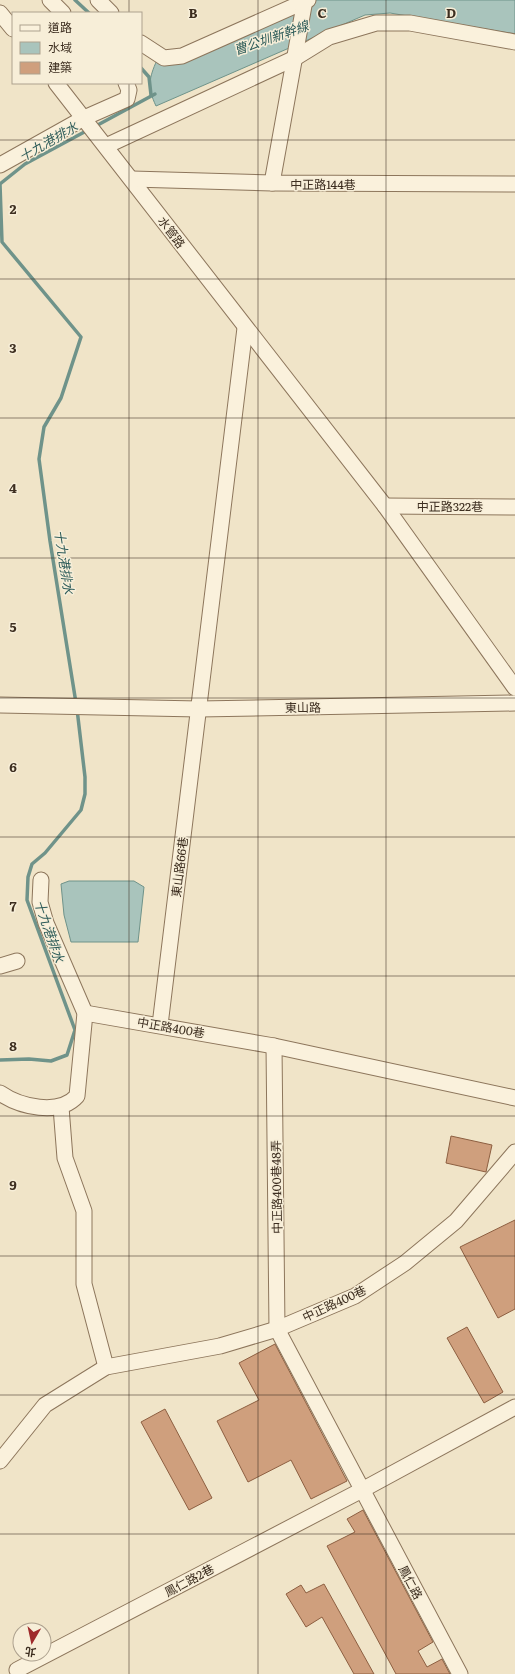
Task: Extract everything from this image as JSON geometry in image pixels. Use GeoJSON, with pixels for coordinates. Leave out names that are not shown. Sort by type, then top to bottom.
{"type":"FeatureCollection","features":[{"type":"Feature","properties":{"kind":"street"},"geometry":{"type":"LineString","coordinates":[[50,0],[62,12]]}},
{"type":"Feature","properties":{"kind":"street"},"geometry":{"type":"LineString","coordinates":[[98,0],[110,12]]}},
{"type":"Feature","properties":{"kind":"street"},"geometry":{"type":"LineString","coordinates":[[272,183],[306,0]]}},
{"type":"Feature","properties":{"kind":"street"},"geometry":{"type":"LineString","coordinates":[[142,44],[164,58],[182,56],[306,0]]}},
{"type":"Feature","properties":{"kind":"street"},"geometry":{"type":"LineString","coordinates":[[0,13],[12,28]]}},
{"type":"Feature","properties":{"kind":"street"},"geometry":{"type":"LineString","coordinates":[[106,146],[295,55],[329,37],[376,23],[410,22],[515,42]]}},
{"type":"Feature","properties":{"kind":"street","name":"水管路"},"geometry":{"type":"LineString","coordinates":[[57,84],[87,120],[245,328],[385,506],[515,688]]}},
{"type":"Feature","properties":{"kind":"street"},"geometry":{"type":"LineString","coordinates":[[0,165],[127,99],[129,90],[126,84]]}},
{"type":"Feature","properties":{"kind":"street","name":"中正路144巷"},"geometry":{"type":"LineString","coordinates":[[132,179],[272,183],[515,184]]}},
{"type":"Feature","properties":{"kind":"street","name":"東山路66巷"},"geometry":{"type":"LineString","coordinates":[[160,1025],[245,328]]}},
{"type":"Feature","properties":{"kind":"street","name":"中正路322巷"},"geometry":{"type":"LineString","coordinates":[[385,506],[515,507]]}},
{"type":"Feature","properties":{"kind":"street","name":"東山路"},"geometry":{"type":"LineString","coordinates":[[0,705],[67,705],[199,710],[515,703]]}},
{"type":"Feature","properties":{"kind":"street"},"geometry":{"type":"LineString","coordinates":[[0,1093],[8,1099],[26,1105],[61,1107],[70,1103],[76,1096],[82,1058],[85,1013],[46,923],[40,902],[41,880]]}},
{"type":"Feature","properties":{"kind":"street"},"geometry":{"type":"LineString","coordinates":[[0,966],[17,961]]}},
{"type":"Feature","properties":{"kind":"street","name":"中正路400巷"},"geometry":{"type":"LineString","coordinates":[[85,1013],[274,1046],[515,1098]]}},
{"type":"Feature","properties":{"kind":"street","name":"中正路400巷48弄"},"geometry":{"type":"LineString","coordinates":[[274,1046],[277,1329]]}},
{"type":"Feature","properties":{"kind":"street"},"geometry":{"type":"LineString","coordinates":[[0,1461],[44,1405],[106,1367],[84,1284],[84,1211],[65,1158],[61,1107]]}},
{"type":"Feature","properties":{"kind":"street","name":"中正路400巷"},"geometry":{"type":"LineString","coordinates":[[106,1367],[220,1346],[277,1329],[355,1296],[405,1263],[456,1221],[515,1152]]}},
{"type":"Feature","properties":{"kind":"street"},"geometry":{"type":"LineString","coordinates":[[277,1329],[362,1490]]}},
{"type":"Feature","properties":{"kind":"street","name":"鳳仁路2巷"},"geometry":{"type":"LineString","coordinates":[[17,1670],[362,1490],[515,1407]]}},
{"type":"Feature","properties":{"kind":"street","name":"鳳仁路"},"geometry":{"type":"LineString","coordinates":[[362,1490],[460,1674]]}},
{"type":"Feature","properties":{"kind":"water","name":"曹公圳新幹線"},"geometry":{"type":"Polygon","coordinates":[[[315,0],[515,0],[515,34],[390,13],[365,15],[156,106],[151,93],[150,83],[152,72],[157,60],[315,0]]]}},
{"type":"Feature","properties":{"kind":"water"},"geometry":{"type":"Polygon","coordinates":[[[69,881],[134,881],[144,887],[138,942],[71,942],[64,915],[61,884],[69,881]]]}},
{"type":"Feature","properties":{"kind":"building"},"geometry":{"type":"Polygon","coordinates":[[[451,1136],[492,1145],[486,1172],[446,1163],[451,1136]]]}},
{"type":"Feature","properties":{"kind":"building"},"geometry":{"type":"Polygon","coordinates":[[[515,1220],[515,1309],[498,1318],[460,1247],[515,1220]]]}},
{"type":"Feature","properties":{"kind":"building"},"geometry":{"type":"Polygon","coordinates":[[[467,1327],[503,1392],[484,1403],[447,1338],[467,1327]]]}},
{"type":"Feature","properties":{"kind":"building"},"geometry":{"type":"Polygon","coordinates":[[[275,1344],[347,1481],[311,1499],[291,1460],[248,1482],[217,1421],[259,1400],[239,1363],[275,1344]]]}},
{"type":"Feature","properties":{"kind":"building"},"geometry":{"type":"Polygon","coordinates":[[[165,1409],[212,1498],[189,1510],[141,1422],[165,1409]]]}},
{"type":"Feature","properties":{"kind":"building"},"geometry":{"type":"Polygon","coordinates":[[[363,1510],[433,1642],[418,1651],[427,1667],[442,1659],[450,1674],[396,1674],[327,1546],[355,1532],[347,1519],[363,1510]]]}},
{"type":"Feature","properties":{"kind":"building"},"geometry":{"type":"Polygon","coordinates":[[[324,1584],[374,1674],[354,1674],[322,1617],[306,1627],[286,1594],[301,1585],[306,1593],[324,1584]]]}},
{"type":"Feature","properties":{"kind":"waterway"},"geometry":{"type":"LineString","coordinates":[[75,0],[88,12]]}},
{"type":"Feature","properties":{"kind":"waterway"},"geometry":{"type":"LineString","coordinates":[[142,69],[149,77],[151,95]]}},
{"type":"Feature","properties":{"kind":"waterway","name":"十九港排水"},"geometry":{"type":"LineString","coordinates":[[94,127],[155,94]]}},
{"type":"Feature","properties":{"kind":"waterway","name":"十九港排水"},"geometry":{"type":"LineString","coordinates":[[76,703],[50,541],[39,459],[44,427],[61,398],[81,337],[2,242],[0,184],[25,164],[88,130]]}},
{"type":"Feature","properties":{"kind":"waterway","name":"十九港排水"},"geometry":{"type":"LineString","coordinates":[[0,1060],[29,1059],[51,1061],[67,1055],[75,1030],[27,900],[28,877],[32,864],[45,853],[81,810],[85,794],[85,777],[77,709]]}}]}
